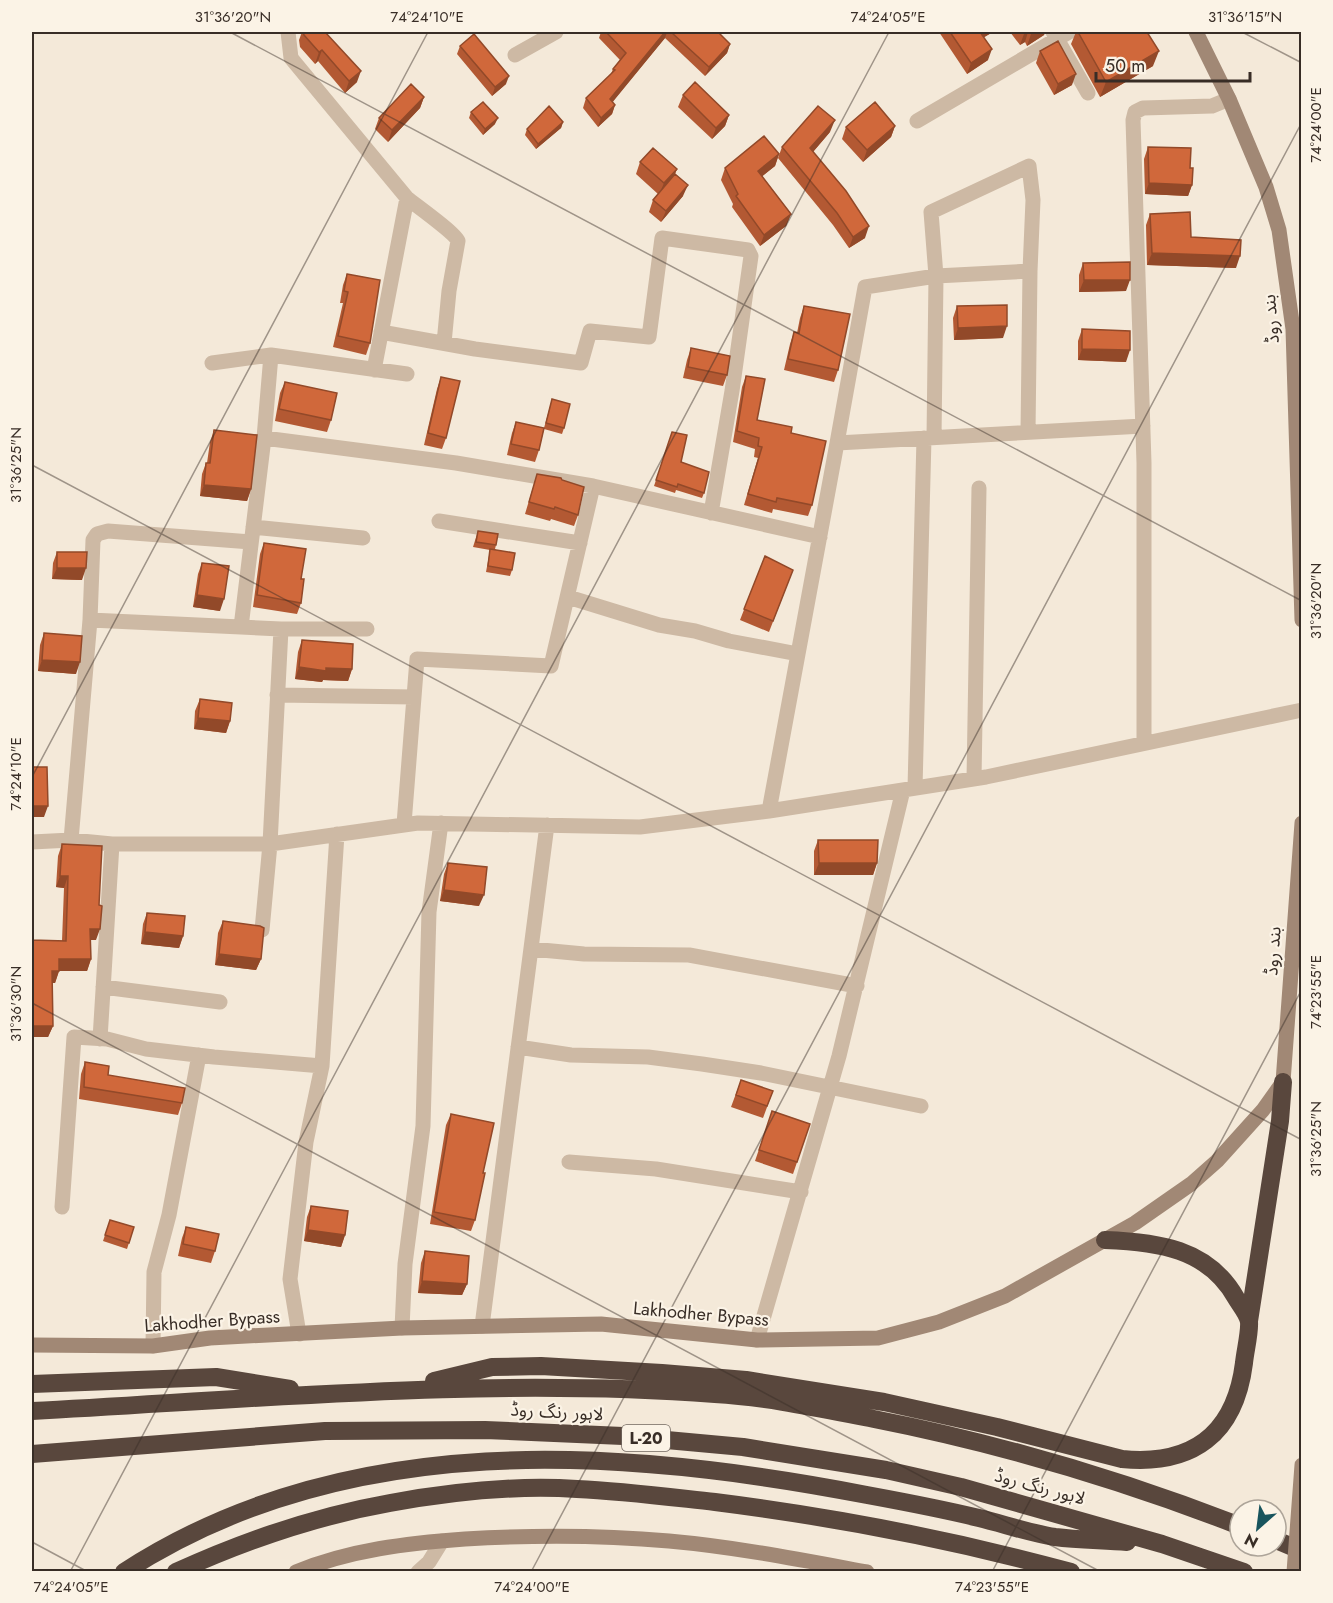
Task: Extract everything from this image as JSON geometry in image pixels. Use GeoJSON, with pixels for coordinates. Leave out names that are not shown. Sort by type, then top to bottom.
{"type":"FeatureCollection","features":[{"type":"Feature","properties":{"kind":"highway"},"geometry":{"type":"LineString","coordinates":[[398,1390],[492,1367],[541,1366],[601,1369],[746,1380],[884,1402],[997,1427],[1103,1455],[1143,1461],[1164,1459],[1197,1447],[1211,1437],[1232,1411],[1241,1384],[1280,1121],[1283,1082]]}},
{"type":"Feature","properties":{"kind":"highway"},"geometry":{"type":"LineString","coordinates":[[1105,1240],[1163,1245],[1197,1259],[1212,1270],[1231,1290],[1249,1321]]}},
{"type":"Feature","properties":{"kind":"highway"},"geometry":{"type":"LineString","coordinates":[[32,1384],[216,1377],[324,1394]]}},
{"type":"Feature","properties":{"kind":"highway","name":"لاہور رنگ روڈ"},"geometry":{"type":"LineString","coordinates":[[32,1411],[398,1390],[493,1387],[617,1389],[718,1394],[828,1410],[943,1433],[1053,1461],[1160,1495],[1228,1521]]}},
{"type":"Feature","properties":{"kind":"highway","name":"لاہور رنگ روڈ"},"geometry":{"type":"LineString","coordinates":[[32,1454],[325,1431],[485,1430],[623,1436],[743,1447],[886,1470],[1030,1506],[1162,1544],[1245,1572]]}},
{"type":"Feature","properties":{"kind":"highway"},"geometry":{"type":"LineString","coordinates":[[124,1572],[157,1550],[200,1528],[252,1506],[303,1489],[364,1475],[418,1467],[521,1460],[629,1463],[791,1481],[950,1511],[1053,1537],[1162,1544]]}},
{"type":"Feature","properties":{"kind":"highway"},"geometry":{"type":"LineString","coordinates":[[176,1572],[210,1556],[332,1515],[390,1503],[486,1492],[576,1488],[765,1508],[843,1521],[1071,1572]]}},
{"type":"Feature","properties":{"kind":"highway"},"geometry":{"type":"LineString","coordinates":[[1288,1545],[1302,1551]]}},
{"type":"Feature","properties":{"kind":"main road","name":"بند روڈ"},"geometry":{"type":"LineString","coordinates":[[1196,32],[1229,99],[1266,187],[1280,230],[1293,328],[1302,620]]}},
{"type":"Feature","properties":{"kind":"main road","name":"بند روڈ"},"geometry":{"type":"LineString","coordinates":[[1283,1082],[1302,823]]}},
{"type":"Feature","properties":{"kind":"main road","name":"Lakhodher Bypass"},"geometry":{"type":"LineString","coordinates":[[32,1345],[44,1347],[153,1346],[210,1338],[402,1328],[601,1324],[757,1340],[878,1338],[939,1322],[1005,1296],[1164,1205],[1209,1168],[1241,1136],[1283,1082]]}},
{"type":"Feature","properties":{"kind":"main road"},"geometry":{"type":"LineString","coordinates":[[1294,1572],[1302,1465]]}},
{"type":"Feature","properties":{"kind":"main road"},"geometry":{"type":"LineString","coordinates":[[296,1572],[363,1551],[442,1541],[524,1535],[670,1541],[867,1572]]}},
{"type":"Feature","properties":{"kind":"street"},"geometry":{"type":"LineString","coordinates":[[288,32],[291,58],[407,198],[456,235],[458,241],[449,291],[444,343]]}},
{"type":"Feature","properties":{"kind":"street"},"geometry":{"type":"LineString","coordinates":[[515,55],[556,32]]}},
{"type":"Feature","properties":{"kind":"street"},"geometry":{"type":"LineString","coordinates":[[917,121],[1060,34],[1088,93]]}},
{"type":"Feature","properties":{"kind":"street"},"geometry":{"type":"LineString","coordinates":[[1144,743],[1143,426],[1132,120],[1135,112],[1143,108],[1212,106],[1229,99]]}},
{"type":"Feature","properties":{"kind":"street"},"geometry":{"type":"LineString","coordinates":[[757,1340],[830,1088],[909,789],[936,276],[931,212],[1029,166],[1033,200],[1028,432]]}},
{"type":"Feature","properties":{"kind":"street"},"geometry":{"type":"LineString","coordinates":[[374,370],[407,198]]}},
{"type":"Feature","properties":{"kind":"street"},"geometry":{"type":"LineString","coordinates":[[381,332],[580,363],[590,331],[649,337],[662,238],[748,250],[751,256],[748,278],[711,513]]}},
{"type":"Feature","properties":{"kind":"street"},"geometry":{"type":"LineString","coordinates":[[769,811],[865,287],[936,276],[1030,271]]}},
{"type":"Feature","properties":{"kind":"street"},"geometry":{"type":"LineString","coordinates":[[241,627],[264,438],[271,355]]}},
{"type":"Feature","properties":{"kind":"street"},"geometry":{"type":"LineString","coordinates":[[212,363],[271,355],[407,374]]}},
{"type":"Feature","properties":{"kind":"street"},"geometry":{"type":"LineString","coordinates":[[837,443],[1143,426]]}},
{"type":"Feature","properties":{"kind":"street"},"geometry":{"type":"LineString","coordinates":[[264,438],[456,463],[594,486],[819,537]]}},
{"type":"Feature","properties":{"kind":"street"},"geometry":{"type":"LineString","coordinates":[[404,824],[417,659],[552,666],[594,486]]}},
{"type":"Feature","properties":{"kind":"street"},"geometry":{"type":"LineString","coordinates":[[975,779],[979,488]]}},
{"type":"Feature","properties":{"kind":"street"},"geometry":{"type":"LineString","coordinates":[[439,521],[580,543]]}},
{"type":"Feature","properties":{"kind":"street"},"geometry":{"type":"LineString","coordinates":[[71,840],[90,620],[93,540],[97,534],[108,531],[363,538]]}},
{"type":"Feature","properties":{"kind":"street"},"geometry":{"type":"LineString","coordinates":[[568,597],[659,625],[798,654]]}},
{"type":"Feature","properties":{"kind":"street"},"geometry":{"type":"LineString","coordinates":[[90,620],[368,630]]}},
{"type":"Feature","properties":{"kind":"street"},"geometry":{"type":"LineString","coordinates":[[262,930],[270,844],[281,628]]}},
{"type":"Feature","properties":{"kind":"street"},"geometry":{"type":"LineString","coordinates":[[277,695],[414,697]]}},
{"type":"Feature","properties":{"kind":"street"},"geometry":{"type":"LineString","coordinates":[[32,842],[71,840],[112,844],[270,844],[404,824],[640,826],[769,811],[975,779],[1302,710]]}},
{"type":"Feature","properties":{"kind":"street"},"geometry":{"type":"LineString","coordinates":[[402,1328],[405,1264],[423,1126],[429,912],[441,823]]}},
{"type":"Feature","properties":{"kind":"street"},"geometry":{"type":"LineString","coordinates":[[482,1326],[547,825]]}},
{"type":"Feature","properties":{"kind":"street"},"geometry":{"type":"LineString","coordinates":[[299,1334],[290,1279],[306,1142],[322,1066],[337,834]]}},
{"type":"Feature","properties":{"kind":"street"},"geometry":{"type":"LineString","coordinates":[[100,1039],[112,844]]}},
{"type":"Feature","properties":{"kind":"street"},"geometry":{"type":"LineString","coordinates":[[531,949],[584,954],[689,955],[857,986]]}},
{"type":"Feature","properties":{"kind":"street"},"geometry":{"type":"LineString","coordinates":[[103,987],[220,1002]]}},
{"type":"Feature","properties":{"kind":"street"},"geometry":{"type":"LineString","coordinates":[[62,1208],[74,1037],[100,1039],[146,1049],[322,1066]]}},
{"type":"Feature","properties":{"kind":"street"},"geometry":{"type":"LineString","coordinates":[[518,1047],[571,1054],[648,1057],[702,1064],[761,1073],[921,1106]]}},
{"type":"Feature","properties":{"kind":"street"},"geometry":{"type":"LineString","coordinates":[[153,1346],[154,1272],[169,1215],[199,1055]]}},
{"type":"Feature","properties":{"kind":"street"},"geometry":{"type":"LineString","coordinates":[[569,1162],[656,1169],[801,1192]]}},
{"type":"Feature","properties":{"kind":"street"},"geometry":{"type":"LineString","coordinates":[[417,1572],[429,1562],[442,1541]]}},
{"type":"Feature","properties":{"kind":"building"},"geometry":{"type":"Polygon","coordinates":[[[303,32],[325,32],[361,71],[349,81],[322,50],[319,52],[303,32]]]}},
{"type":"Feature","properties":{"kind":"building"},"geometry":{"type":"Polygon","coordinates":[[[606,32],[665,32],[610,99],[615,105],[601,118],[586,98],[615,70],[613,69],[626,53],[606,32]]]}},
{"type":"Feature","properties":{"kind":"building"},"geometry":{"type":"Polygon","coordinates":[[[671,32],[718,32],[730,44],[709,67],[671,32]]]}},
{"type":"Feature","properties":{"kind":"building"},"geometry":{"type":"Polygon","coordinates":[[[950,32],[980,32],[992,49],[971,63],[950,32]]]}},
{"type":"Feature","properties":{"kind":"building"},"geometry":{"type":"Polygon","coordinates":[[[1078,32],[1147,32],[1159,51],[1106,82],[1078,32]]]}},
{"type":"Feature","properties":{"kind":"building"},"geometry":{"type":"Polygon","coordinates":[[[474,34],[509,76],[495,87],[460,46],[474,34]]]}},
{"type":"Feature","properties":{"kind":"building"},"geometry":{"type":"Polygon","coordinates":[[[1058,41],[1076,74],[1058,84],[1040,51],[1058,41]]]}},
{"type":"Feature","properties":{"kind":"building"},"geometry":{"type":"Polygon","coordinates":[[[695,82],[729,115],[716,128],[683,95],[695,82]]]}},
{"type":"Feature","properties":{"kind":"building"},"geometry":{"type":"Polygon","coordinates":[[[411,84],[424,97],[392,130],[379,118],[411,84]]]}},
{"type":"Feature","properties":{"kind":"building"},"geometry":{"type":"Polygon","coordinates":[[[483,102],[498,118],[485,129],[471,112],[483,102]]]}},
{"type":"Feature","properties":{"kind":"building"},"geometry":{"type":"Polygon","coordinates":[[[875,102],[895,126],[867,150],[846,127],[875,102]]]}},
{"type":"Feature","properties":{"kind":"building"},"geometry":{"type":"Polygon","coordinates":[[[549,106],[563,122],[538,144],[527,129],[549,106]]]}},
{"type":"Feature","properties":{"kind":"building"},"geometry":{"type":"Polygon","coordinates":[[[818,106],[835,120],[810,148],[846,191],[869,226],[853,237],[837,213],[782,147],[818,106]]]}},
{"type":"Feature","properties":{"kind":"building"},"geometry":{"type":"Polygon","coordinates":[[[764,136],[779,154],[758,171],[791,214],[764,235],[736,196],[738,194],[725,168],[764,136]]]}},
{"type":"Feature","properties":{"kind":"building"},"geometry":{"type":"Polygon","coordinates":[[[1148,147],[1191,148],[1192,185],[1149,183],[1148,147]]]}},
{"type":"Feature","properties":{"kind":"building"},"geometry":{"type":"Polygon","coordinates":[[[653,148],[677,169],[664,183],[640,162],[653,148]]]}},
{"type":"Feature","properties":{"kind":"building"},"geometry":{"type":"Polygon","coordinates":[[[675,174],[688,185],[666,211],[653,200],[675,174]]]}},
{"type":"Feature","properties":{"kind":"building"},"geometry":{"type":"Polygon","coordinates":[[[1190,212],[1191,237],[1241,240],[1240,256],[1152,253],[1150,214],[1190,212]]]}},
{"type":"Feature","properties":{"kind":"building"},"geometry":{"type":"Polygon","coordinates":[[[1130,262],[1130,280],[1084,280],[1083,263],[1130,262]]]}},
{"type":"Feature","properties":{"kind":"building"},"geometry":{"type":"Polygon","coordinates":[[[347,274],[380,280],[370,343],[338,336],[348,292],[344,291],[347,274]]]}},
{"type":"Feature","properties":{"kind":"building"},"geometry":{"type":"Polygon","coordinates":[[[1007,305],[1007,326],[958,328],[957,306],[1007,305]]]}},
{"type":"Feature","properties":{"kind":"building"},"geometry":{"type":"Polygon","coordinates":[[[804,306],[850,314],[838,370],[788,359],[794,332],[799,333],[804,306]]]}},
{"type":"Feature","properties":{"kind":"building"},"geometry":{"type":"Polygon","coordinates":[[[1082,329],[1130,331],[1130,350],[1082,349],[1082,329]]]}},
{"type":"Feature","properties":{"kind":"building"},"geometry":{"type":"Polygon","coordinates":[[[691,348],[730,356],[727,375],[688,367],[691,348]]]}},
{"type":"Feature","properties":{"kind":"building"},"geometry":{"type":"Polygon","coordinates":[[[746,376],[765,379],[757,420],[792,427],[791,433],[826,441],[812,505],[777,498],[776,502],[748,494],[762,447],[758,446],[759,438],[737,431],[746,376]]]}},
{"type":"Feature","properties":{"kind":"building"},"geometry":{"type":"Polygon","coordinates":[[[441,377],[460,381],[446,438],[428,433],[441,377]]]}},
{"type":"Feature","properties":{"kind":"building"},"geometry":{"type":"Polygon","coordinates":[[[285,382],[337,393],[331,420],[279,409],[285,382]]]}},
{"type":"Feature","properties":{"kind":"building"},"geometry":{"type":"Polygon","coordinates":[[[552,399],[570,404],[564,428],[546,423],[552,399]]]}},
{"type":"Feature","properties":{"kind":"building"},"geometry":{"type":"Polygon","coordinates":[[[516,422],[544,428],[539,450],[511,444],[516,422]]]}},
{"type":"Feature","properties":{"kind":"building"},"geometry":{"type":"Polygon","coordinates":[[[214,430],[257,435],[251,489],[204,485],[206,463],[210,463],[214,430]]]}},
{"type":"Feature","properties":{"kind":"building"},"geometry":{"type":"Polygon","coordinates":[[[672,432],[687,435],[681,462],[709,472],[704,493],[678,484],[677,487],[656,480],[672,432]]]}},
{"type":"Feature","properties":{"kind":"building"},"geometry":{"type":"Polygon","coordinates":[[[537,474],[561,478],[584,487],[578,515],[555,507],[554,509],[529,502],[537,474]]]}},
{"type":"Feature","properties":{"kind":"building"},"geometry":{"type":"Polygon","coordinates":[[[478,531],[498,534],[496,545],[476,542],[478,531]]]}},
{"type":"Feature","properties":{"kind":"building"},"geometry":{"type":"Polygon","coordinates":[[[264,543],[306,549],[301,579],[304,579],[301,603],[257,595],[264,543]]]}},
{"type":"Feature","properties":{"kind":"building"},"geometry":{"type":"Polygon","coordinates":[[[490,549],[515,553],[512,570],[488,566],[490,549]]]}},
{"type":"Feature","properties":{"kind":"building"},"geometry":{"type":"Polygon","coordinates":[[[57,552],[87,552],[86,568],[57,568],[57,552]]]}},
{"type":"Feature","properties":{"kind":"building"},"geometry":{"type":"Polygon","coordinates":[[[765,556],[793,570],[773,621],[744,609],[765,556]]]}},
{"type":"Feature","properties":{"kind":"building"},"geometry":{"type":"Polygon","coordinates":[[[202,563],[229,566],[224,599],[197,595],[202,563]]]}},
{"type":"Feature","properties":{"kind":"building"},"geometry":{"type":"Polygon","coordinates":[[[44,633],[82,636],[80,662],[42,660],[44,633]]]}},
{"type":"Feature","properties":{"kind":"building"},"geometry":{"type":"Polygon","coordinates":[[[302,640],[353,644],[352,669],[326,668],[326,671],[299,667],[302,640]]]}},
{"type":"Feature","properties":{"kind":"building"},"geometry":{"type":"Polygon","coordinates":[[[200,699],[232,703],[230,721],[198,718],[200,699]]]}},
{"type":"Feature","properties":{"kind":"building"},"geometry":{"type":"Polygon","coordinates":[[[32,767],[47,767],[48,806],[32,806],[32,767]]]}},
{"type":"Feature","properties":{"kind":"building"},"geometry":{"type":"Polygon","coordinates":[[[818,840],[878,840],[877,863],[819,863],[818,840]]]}},
{"type":"Feature","properties":{"kind":"building"},"geometry":{"type":"Polygon","coordinates":[[[62,844],[102,846],[100,929],[90,929],[91,959],[59,959],[59,971],[52,971],[53,1026],[32,1026],[32,940],[66,941],[68,876],[60,876],[62,844]]]}},
{"type":"Feature","properties":{"kind":"building"},"geometry":{"type":"Polygon","coordinates":[[[448,863],[487,867],[484,895],[444,890],[448,863]]]}},
{"type":"Feature","properties":{"kind":"building"},"geometry":{"type":"Polygon","coordinates":[[[147,913],[185,916],[183,936],[145,932],[147,913]]]}},
{"type":"Feature","properties":{"kind":"building"},"geometry":{"type":"Polygon","coordinates":[[[223,921],[264,928],[261,959],[219,954],[223,921]]]}},
{"type":"Feature","properties":{"kind":"building"},"geometry":{"type":"Polygon","coordinates":[[[85,1062],[109,1066],[108,1075],[185,1088],[182,1103],[84,1087],[85,1062]]]}},
{"type":"Feature","properties":{"kind":"building"},"geometry":{"type":"Polygon","coordinates":[[[741,1080],[773,1091],[767,1106],[736,1095],[741,1080]]]}},
{"type":"Feature","properties":{"kind":"building"},"geometry":{"type":"Polygon","coordinates":[[[772,1111],[810,1124],[797,1162],[759,1150],[772,1111]]]}},
{"type":"Feature","properties":{"kind":"building"},"geometry":{"type":"Polygon","coordinates":[[[451,1114],[494,1123],[475,1220],[434,1212],[451,1114]]]}},
{"type":"Feature","properties":{"kind":"building"},"geometry":{"type":"Polygon","coordinates":[[[311,1206],[348,1211],[345,1235],[308,1230],[311,1206]]]}},
{"type":"Feature","properties":{"kind":"building"},"geometry":{"type":"Polygon","coordinates":[[[110,1220],[134,1227],[129,1243],[105,1235],[110,1220]]]}},
{"type":"Feature","properties":{"kind":"building"},"geometry":{"type":"Polygon","coordinates":[[[186,1227],[219,1234],[215,1251],[183,1244],[186,1227]]]}},
{"type":"Feature","properties":{"kind":"building"},"geometry":{"type":"Polygon","coordinates":[[[425,1251],[469,1256],[467,1284],[422,1281],[425,1251]]]}}]}
